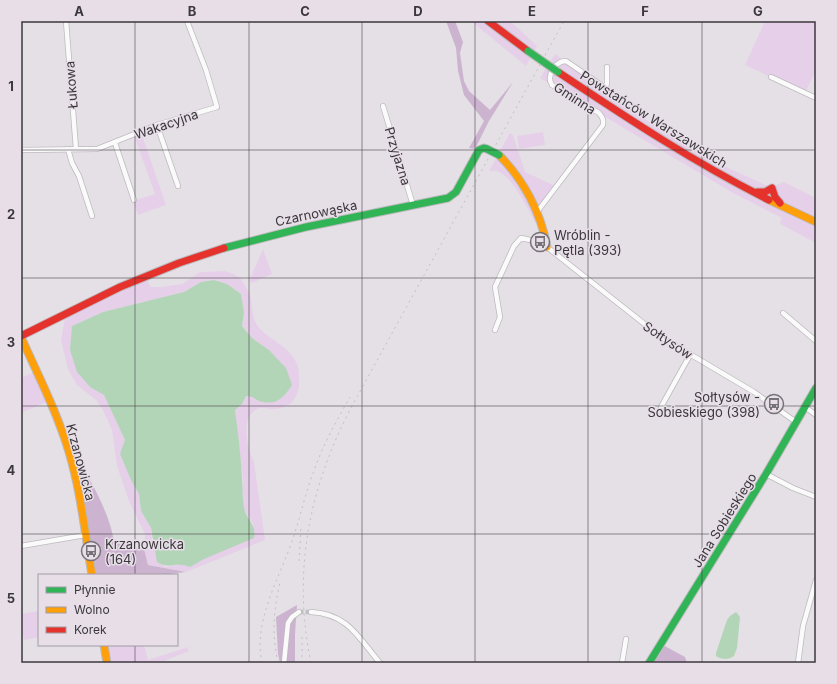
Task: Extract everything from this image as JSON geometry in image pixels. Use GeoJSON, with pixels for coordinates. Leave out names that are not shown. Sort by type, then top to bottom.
{"type":"FeatureCollection","features":[{"type":"Feature","properties":{"kind":"street","name":"Łukowa"},"geometry":{"type":"LineString","coordinates":[[66,21],[76,149]]}},
{"type":"Feature","properties":{"kind":"street","name":"Wakacyjna"},"geometry":{"type":"LineString","coordinates":[[21,150],[98,149],[157,125],[217,107],[206,70],[187,21]]}},
{"type":"Feature","properties":{"kind":"street","name":"Powstańców Warszawskich"},"geometry":{"type":"LineString","coordinates":[[488,21],[558,72],[628,119],[698,163],[816,222]]}},
{"type":"Feature","properties":{"kind":"street","name":"Gminna"},"geometry":{"type":"LineString","coordinates":[[537,212],[603,125],[604,121],[599,113],[552,85],[550,81],[551,74],[557,64],[566,61],[604,88],[607,84],[607,68]]}},
{"type":"Feature","properties":{"kind":"street"},"geometry":{"type":"LineString","coordinates":[[771,77],[816,98]]}},
{"type":"Feature","properties":{"kind":"street","name":"Przyjazna"},"geometry":{"type":"LineString","coordinates":[[383,106],[413,205]]}},
{"type":"Feature","properties":{"kind":"street"},"geometry":{"type":"LineString","coordinates":[[157,125],[178,186]]}},
{"type":"Feature","properties":{"kind":"street"},"geometry":{"type":"LineString","coordinates":[[114,143],[134,200]]}},
{"type":"Feature","properties":{"kind":"street","name":"Czarnowąska"},"geometry":{"type":"LineString","coordinates":[[21,338],[120,287],[179,263],[232,245],[306,227],[448,198],[453,195],[479,150],[484,148],[498,155],[514,170],[537,212],[546,238],[547,247]]}},
{"type":"Feature","properties":{"kind":"street"},"geometry":{"type":"LineString","coordinates":[[68,149],[70,159],[79,176],[92,216]]}},
{"type":"Feature","properties":{"kind":"street"},"geometry":{"type":"LineString","coordinates":[[753,191],[759,192],[772,188],[775,197],[786,208]]}},
{"type":"Feature","properties":{"kind":"street","name":"Sołtysów"},"geometry":{"type":"LineString","coordinates":[[495,330],[500,317],[496,286],[514,246],[522,238],[530,240],[547,247],[609,298],[661,337],[754,392],[796,422]]}},
{"type":"Feature","properties":{"kind":"street"},"geometry":{"type":"LineString","coordinates":[[783,313],[816,341]]}},
{"type":"Feature","properties":{"kind":"street","name":"Krzanowicka"},"geometry":{"type":"LineString","coordinates":[[21,338],[54,411],[65,441],[75,477],[92,574]]}},
{"type":"Feature","properties":{"kind":"street"},"geometry":{"type":"LineString","coordinates":[[661,407],[690,355]]}},
{"type":"Feature","properties":{"kind":"street","name":"Jana Sobieskiego"},"geometry":{"type":"LineString","coordinates":[[649,663],[766,474],[816,388]]}},
{"type":"Feature","properties":{"kind":"street"},"geometry":{"type":"LineString","coordinates":[[805,407],[816,415]]}},
{"type":"Feature","properties":{"kind":"street"},"geometry":{"type":"LineString","coordinates":[[766,474],[816,498]]}},
{"type":"Feature","properties":{"kind":"street"},"geometry":{"type":"LineString","coordinates":[[21,546],[85,535]]}},
{"type":"Feature","properties":{"kind":"street"},"geometry":{"type":"LineString","coordinates":[[798,663],[806,612],[816,580]]}},
{"type":"Feature","properties":{"kind":"street"},"geometry":{"type":"LineString","coordinates":[[284,663],[288,623],[292,617],[299,612]]}},
{"type":"Feature","properties":{"kind":"street"},"geometry":{"type":"LineString","coordinates":[[310,612],[334,616],[344,622],[353,630],[380,663]]}},
{"type":"Feature","properties":{"kind":"street"},"geometry":{"type":"LineString","coordinates":[[622,663],[626,639]]}},
{"type":"Feature","properties":{"kind":"street"},"geometry":{"type":"LineString","coordinates":[[104,646],[107,663]]}},
{"type":"Feature","properties":{"kind":"shaded area"},"geometry":{"type":"Polygon","coordinates":[[[446,21],[455,21],[463,42],[460,53],[464,81],[469,91],[490,110],[513,82],[489,121],[475,149],[469,148],[484,121],[464,95],[458,71],[456,48],[446,21]]]}},
{"type":"Feature","properties":{"kind":"shaded area"},"geometry":{"type":"Polygon","coordinates":[[[471,21],[510,21],[537,46],[526,66],[471,21]]]}},
{"type":"Feature","properties":{"kind":"shaded area"},"geometry":{"type":"Polygon","coordinates":[[[765,21],[816,21],[816,71],[805,93],[745,65],[765,21]]]}},
{"type":"Feature","properties":{"kind":"shaded area"},"geometry":{"type":"Polygon","coordinates":[[[555,54],[602,87],[609,96],[704,157],[772,188],[784,182],[816,198],[816,243],[780,224],[782,218],[733,193],[540,78],[555,54]]]}},
{"type":"Feature","properties":{"kind":"shaded area"},"geometry":{"type":"Polygon","coordinates":[[[141,132],[166,205],[138,215],[133,201],[155,194],[134,135],[141,132]]]}},
{"type":"Feature","properties":{"kind":"shaded area"},"geometry":{"type":"Polygon","coordinates":[[[543,132],[545,145],[519,149],[517,136],[543,132]]]}},
{"type":"Feature","properties":{"kind":"shaded area"},"geometry":{"type":"Polygon","coordinates":[[[510,133],[513,135],[525,172],[556,187],[537,212],[546,238],[540,231],[512,184],[498,171],[489,171],[510,133]]]}},
{"type":"Feature","properties":{"kind":"shaded area"},"geometry":{"type":"Polygon","coordinates":[[[263,249],[272,274],[252,283],[249,281],[263,249]]]}},
{"type":"Feature","properties":{"kind":"shaded area"},"geometry":{"type":"Polygon","coordinates":[[[225,271],[241,279],[250,295],[255,322],[266,335],[283,346],[296,362],[299,371],[299,386],[294,400],[287,406],[278,409],[260,408],[253,411],[247,424],[247,440],[254,462],[265,540],[186,572],[148,565],[144,549],[145,534],[129,501],[117,466],[112,430],[103,410],[96,400],[77,385],[68,369],[61,340],[66,313],[146,279],[151,287],[162,287],[182,284],[200,272],[225,271]],[[214,280],[201,282],[184,292],[103,312],[72,326],[125,440],[131,480],[139,494],[141,511],[151,528],[152,541],[165,567],[182,564],[190,567],[254,525],[244,510],[242,495],[243,480],[235,410],[242,404],[246,396],[251,396],[263,402],[269,350],[252,338],[242,325],[244,312],[241,294],[227,284],[214,280]]]}},
{"type":"Feature","properties":{"kind":"shaded area"},"geometry":{"type":"Polygon","coordinates":[[[214,280],[227,284],[241,294],[244,312],[242,326],[252,338],[269,350],[286,368],[292,385],[287,393],[277,401],[268,403],[251,396],[246,396],[242,404],[235,410],[240,453],[243,503],[246,515],[254,529],[254,538],[204,559],[190,567],[185,565],[169,566],[157,562],[151,528],[141,511],[139,494],[131,480],[120,454],[125,440],[104,395],[90,387],[77,372],[70,350],[72,326],[103,312],[184,292],[201,282],[214,280]]]}},
{"type":"Feature","properties":{"kind":"shaded area"},"geometry":{"type":"Polygon","coordinates":[[[36,371],[49,401],[21,413],[21,378],[36,371]]]}},
{"type":"Feature","properties":{"kind":"shaded area"},"geometry":{"type":"Polygon","coordinates":[[[69,453],[85,472],[99,497],[110,524],[114,542],[144,549],[148,565],[186,572],[169,574],[92,574],[69,453]]]}},
{"type":"Feature","properties":{"kind":"shaded area"},"geometry":{"type":"Polygon","coordinates":[[[297,605],[295,663],[280,663],[278,654],[276,617],[297,605]]]}},
{"type":"Feature","properties":{"kind":"shaded area"},"geometry":{"type":"Polygon","coordinates":[[[38,611],[38,637],[24,640],[21,626],[21,614],[38,611]]]}},
{"type":"Feature","properties":{"kind":"shaded area"},"geometry":{"type":"Polygon","coordinates":[[[736,612],[740,617],[737,648],[734,656],[723,659],[716,656],[716,653],[727,620],[736,612]]]}},
{"type":"Feature","properties":{"kind":"shaded area"},"geometry":{"type":"Polygon","coordinates":[[[661,644],[685,657],[687,663],[649,663],[661,644]]]}},
{"type":"Feature","properties":{"kind":"shaded area"},"geometry":{"type":"Polygon","coordinates":[[[104,646],[144,646],[148,660],[187,647],[189,651],[159,663],[107,663],[104,646]]]}},
{"type":"Feature","properties":{"kind":"tunnel"},"geometry":{"type":"LineString","coordinates":[[299,612],[311,612]]}},
{"type":"Feature","properties":{"kind":"railway"},"geometry":{"type":"LineString","coordinates":[[311,663],[303,596],[304,563],[308,531],[315,499],[337,437],[352,406],[564,21]]}},
{"type":"Feature","properties":{"kind":"railway"},"geometry":{"type":"LineString","coordinates":[[262,663],[260,648],[261,632],[268,602],[291,544],[308,487],[319,459],[331,432],[350,397]]}},
{"type":"Feature","properties":{"kind":"railway"},"geometry":{"type":"LineString","coordinates":[[299,561],[301,527]]}},
{"type":"Feature","properties":{"kind":"railway"},"geometry":{"type":"LineString","coordinates":[[278,663],[274,623],[280,583]]}},
{"type":"Feature","properties":{"kind":"railway"},"geometry":{"type":"LineString","coordinates":[[302,633],[302,663]]}},
{"type":"Feature","properties":{"kind":"traffic: fast"},"geometry":{"type":"LineString","coordinates":[[528,51],[558,72]]}},
{"type":"Feature","properties":{"kind":"traffic: fast"},"geometry":{"type":"LineString","coordinates":[[224,248],[306,227],[448,198],[456,192],[479,150],[484,148],[487,149]]}},
{"type":"Feature","properties":{"kind":"traffic: fast"},"geometry":{"type":"LineString","coordinates":[[487,149],[499,155]]}},
{"type":"Feature","properties":{"kind":"traffic: fast"},"geometry":{"type":"LineString","coordinates":[[649,663],[766,474],[816,388]]}},
{"type":"Feature","properties":{"kind":"traffic: slow"},"geometry":{"type":"LineString","coordinates":[[499,155],[524,186],[536,210],[547,247]]}},
{"type":"Feature","properties":{"kind":"traffic: slow"},"geometry":{"type":"LineString","coordinates":[[769,200],[816,222]]}},
{"type":"Feature","properties":{"kind":"traffic: slow"},"geometry":{"type":"LineString","coordinates":[[21,337],[53,408],[69,452],[80,498],[92,574]]}},
{"type":"Feature","properties":{"kind":"traffic: slow"},"geometry":{"type":"LineString","coordinates":[[104,646],[107,663]]}},
{"type":"Feature","properties":{"kind":"traffic: jam"},"geometry":{"type":"LineString","coordinates":[[488,21],[528,51]]}},
{"type":"Feature","properties":{"kind":"traffic: jam"},"geometry":{"type":"LineString","coordinates":[[558,72],[688,155],[769,200]]}},
{"type":"Feature","properties":{"kind":"traffic: jam"},"geometry":{"type":"LineString","coordinates":[[757,192],[765,192],[772,188],[775,197],[780,203]]}},
{"type":"Feature","properties":{"kind":"traffic: jam"},"geometry":{"type":"LineString","coordinates":[[21,336],[120,287],[179,263],[224,248]]}},
{"type":"Feature","properties":{"kind":"place","name":"Wróblin - Pętla (393)"},"geometry":{"type":"Point","coordinates":[540,242]}},
{"type":"Feature","properties":{"kind":"place","name":"Sołtysów - Sobieskiego (398)"},"geometry":{"type":"Point","coordinates":[774,404]}},
{"type":"Feature","properties":{"kind":"place","name":"Krzanowicka (164)"},"geometry":{"type":"Point","coordinates":[91,551]}}]}
